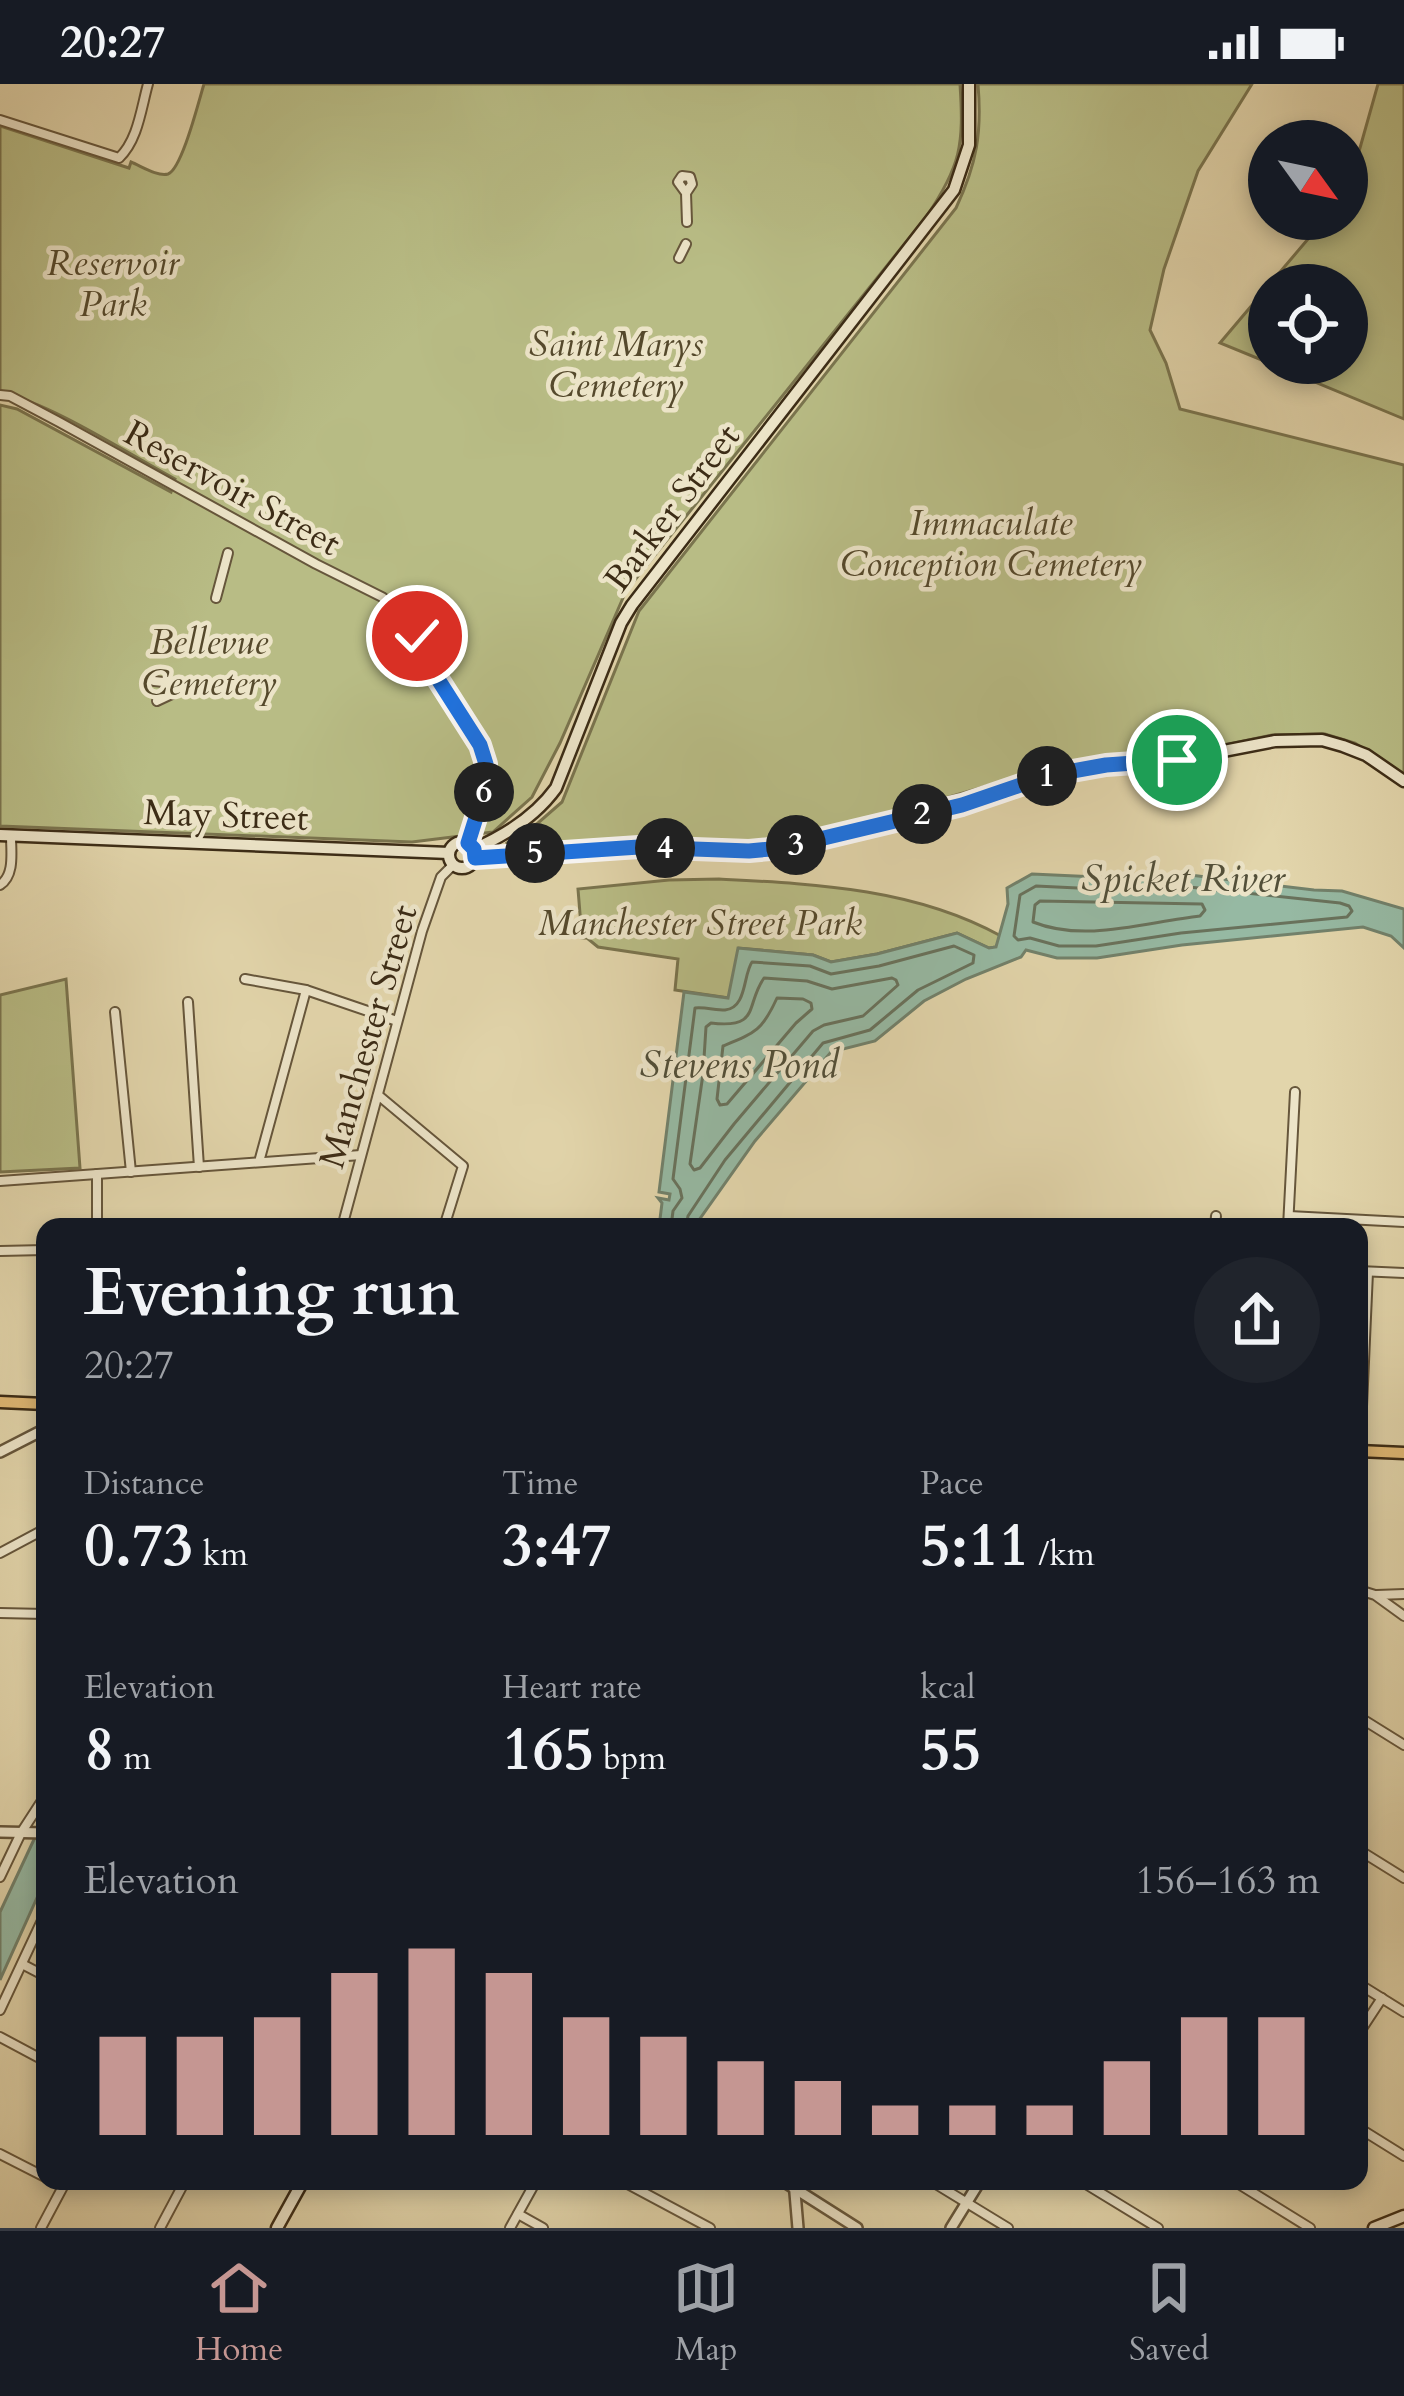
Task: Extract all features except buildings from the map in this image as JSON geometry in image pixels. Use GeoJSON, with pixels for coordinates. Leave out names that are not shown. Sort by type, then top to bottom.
{"type":"FeatureCollection","features":[{"type":"Feature","properties":{"kind":"main road","name":"Barker Street"},"geometry":{"type":"LineString","coordinates":[[473,850],[497,839],[544,804],[556,788],[632,604],[954,190],[969,145],[969,84]]}},
{"type":"Feature","properties":{"kind":"main road"},"geometry":{"type":"LineString","coordinates":[[473,850],[466,868],[451,859],[456,843],[473,850],[782,848],[962,805],[1050,775],[1301,739],[1322,740],[1366,755],[1404,781]]}},
{"type":"Feature","properties":{"kind":"main road","name":"May Street"},"geometry":{"type":"LineString","coordinates":[[5,836],[451,859]]}},
{"type":"Feature","properties":{"kind":"main road"},"geometry":{"type":"LineString","coordinates":[[0,1402],[36,1404]]}},
{"type":"Feature","properties":{"kind":"main road"},"geometry":{"type":"LineString","coordinates":[[1368,1451],[1404,1453]]}},
{"type":"Feature","properties":{"kind":"main road"},"geometry":{"type":"LineString","coordinates":[[282,2226],[299,2190]]}},
{"type":"Feature","properties":{"kind":"main road"},"geometry":{"type":"LineString","coordinates":[[1374,2228],[1404,2216]]}},
{"type":"Feature","properties":{"kind":"street"},"geometry":{"type":"LineString","coordinates":[[0,120],[119,158],[134,137],[148,84]]}},
{"type":"Feature","properties":{"kind":"street"},"geometry":{"type":"LineString","coordinates":[[686,193],[687,222]]}},
{"type":"Feature","properties":{"kind":"street"},"geometry":{"type":"LineString","coordinates":[[679,258],[686,244]]}},
{"type":"Feature","properties":{"kind":"street","name":"Reservoir Street"},"geometry":{"type":"LineString","coordinates":[[0,395],[59,422],[382,597],[409,618],[427,662],[480,745],[486,764],[473,850]]}},
{"type":"Feature","properties":{"kind":"street"},"geometry":{"type":"LineString","coordinates":[[216,598],[228,553]]}},
{"type":"Feature","properties":{"kind":"street"},"geometry":{"type":"LineString","coordinates":[[154,681],[191,685],[157,700]]}},
{"type":"Feature","properties":{"kind":"street"},"geometry":{"type":"LineString","coordinates":[[0,885],[9,873],[5,836]]}},
{"type":"Feature","properties":{"kind":"street","name":"Manchester Street"},"geometry":{"type":"LineString","coordinates":[[344,1218],[436,888],[451,859]]}},
{"type":"Feature","properties":{"kind":"street"},"geometry":{"type":"LineString","coordinates":[[245,979],[306,990],[397,1021]]}},
{"type":"Feature","properties":{"kind":"street"},"geometry":{"type":"LineString","coordinates":[[259,1162],[306,990]]}},
{"type":"Feature","properties":{"kind":"street"},"geometry":{"type":"LineString","coordinates":[[188,1002],[200,1167]]}},
{"type":"Feature","properties":{"kind":"street"},"geometry":{"type":"LineString","coordinates":[[115,1012],[131,1172]]}},
{"type":"Feature","properties":{"kind":"street"},"geometry":{"type":"LineString","coordinates":[[1289,1218],[1295,1092]]}},
{"type":"Feature","properties":{"kind":"street"},"geometry":{"type":"LineString","coordinates":[[378,1095],[463,1166],[447,1218]]}},
{"type":"Feature","properties":{"kind":"street"},"geometry":{"type":"LineString","coordinates":[[0,1181],[361,1155]]}},
{"type":"Feature","properties":{"kind":"street"},"geometry":{"type":"LineString","coordinates":[[97,1218],[98,1174]]}},
{"type":"Feature","properties":{"kind":"street"},"geometry":{"type":"LineString","coordinates":[[1368,1222],[1404,1222]]}},
{"type":"Feature","properties":{"kind":"street"},"geometry":{"type":"LineString","coordinates":[[0,1251],[36,1250]]}},
{"type":"Feature","properties":{"kind":"street"},"geometry":{"type":"LineString","coordinates":[[1368,1272],[1404,1273]]}},
{"type":"Feature","properties":{"kind":"street"},"geometry":{"type":"LineString","coordinates":[[0,1452],[36,1438]]}},
{"type":"Feature","properties":{"kind":"street"},"geometry":{"type":"LineString","coordinates":[[0,1553],[36,1534]]}},
{"type":"Feature","properties":{"kind":"street"},"geometry":{"type":"LineString","coordinates":[[1368,1593],[1404,1616]]}},
{"type":"Feature","properties":{"kind":"street"},"geometry":{"type":"LineString","coordinates":[[1375,1595],[1404,1594]]}},
{"type":"Feature","properties":{"kind":"street"},"geometry":{"type":"LineString","coordinates":[[0,1613],[36,1614]]}},
{"type":"Feature","properties":{"kind":"street"},"geometry":{"type":"LineString","coordinates":[[1368,1723],[1404,1745]]}},
{"type":"Feature","properties":{"kind":"street"},"geometry":{"type":"LineString","coordinates":[[0,1877],[36,1813]]}},
{"type":"Feature","properties":{"kind":"street"},"geometry":{"type":"LineString","coordinates":[[0,1832],[36,1834]]}},
{"type":"Feature","properties":{"kind":"street"},"geometry":{"type":"LineString","coordinates":[[1368,1856],[1404,1878]]}},
{"type":"Feature","properties":{"kind":"street"},"geometry":{"type":"LineString","coordinates":[[0,2011],[36,1934]]}},
{"type":"Feature","properties":{"kind":"street"},"geometry":{"type":"LineString","coordinates":[[22,1964],[36,1971]]}},
{"type":"Feature","properties":{"kind":"street"},"geometry":{"type":"LineString","coordinates":[[1368,1989],[1404,2012]]}},
{"type":"Feature","properties":{"kind":"street"},"geometry":{"type":"LineString","coordinates":[[1368,2019],[1382,1998]]}},
{"type":"Feature","properties":{"kind":"street"},"geometry":{"type":"LineString","coordinates":[[0,2037],[36,2056]]}},
{"type":"Feature","properties":{"kind":"street"},"geometry":{"type":"LineString","coordinates":[[1368,2134],[1404,2156]]}},
{"type":"Feature","properties":{"kind":"street"},"geometry":{"type":"LineString","coordinates":[[0,2154],[36,2173]]}},
{"type":"Feature","properties":{"kind":"street"},"geometry":{"type":"LineString","coordinates":[[41,2228],[62,2190]]}},
{"type":"Feature","properties":{"kind":"street"},"geometry":{"type":"LineString","coordinates":[[160,2228],[180,2190]]}},
{"type":"Feature","properties":{"kind":"street"},"geometry":{"type":"LineString","coordinates":[[511,2228],[531,2190]]}},
{"type":"Feature","properties":{"kind":"street"},"geometry":{"type":"LineString","coordinates":[[639,2190],[710,2228]]}},
{"type":"Feature","properties":{"kind":"street"},"geometry":{"type":"LineString","coordinates":[[794,2190],[798,2228]]}},
{"type":"Feature","properties":{"kind":"street"},"geometry":{"type":"LineString","coordinates":[[801,2190],[857,2228]]}},
{"type":"Feature","properties":{"kind":"street"},"geometry":{"type":"LineString","coordinates":[[946,2190],[1008,2228]]}},
{"type":"Feature","properties":{"kind":"street"},"geometry":{"type":"LineString","coordinates":[[951,2228],[975,2190]]}},
{"type":"Feature","properties":{"kind":"street"},"geometry":{"type":"LineString","coordinates":[[1096,2190],[1158,2228]]}},
{"type":"Feature","properties":{"kind":"street"},"geometry":{"type":"LineString","coordinates":[[1249,2190],[1310,2228]]}},
{"type":"Feature","properties":{"kind":"street"},"geometry":{"type":"LineString","coordinates":[[518,2215],[543,2228]]}},
{"type":"Feature","properties":{"kind":"green space"},"geometry":{"type":"Polygon","coordinates":[[[204,84],[960,84],[958,154],[938,199],[626,591],[532,797],[493,832],[412,842],[0,826],[0,405],[17,409],[171,492],[175,479],[66,418],[0,392],[0,126],[164,175],[173,169],[184,148],[204,84]]]}},
{"type":"Feature","properties":{"kind":"green space","name":"Immaculate Conception Cemetery"},"geometry":{"type":"Polygon","coordinates":[[[978,84],[1252,84],[1198,171],[1164,269],[1150,330],[1180,409],[1404,465],[1404,775],[1355,743],[1325,734],[1272,735],[1163,758],[1106,760],[1038,771],[809,838],[509,847],[507,843],[562,802],[639,611],[956,208],[976,148],[978,84]]]}},
{"type":"Feature","properties":{"kind":"green space"},"geometry":{"type":"Polygon","coordinates":[[[1378,84],[1404,84],[1404,419],[1320,384],[1368,384],[1368,264],[1287,264],[1307,240],[1368,240],[1368,120],[1378,84]]]}},
{"type":"Feature","properties":{"kind":"green space"},"geometry":{"type":"Polygon","coordinates":[[[1248,310],[1248,354],[1220,343],[1248,310]]]}},
{"type":"Feature","properties":{"kind":"green space","name":"Manchester Street Park"},"geometry":{"type":"Polygon","coordinates":[[[719,879],[899,898],[1001,936],[996,947],[957,933],[831,962],[813,955],[739,948],[729,998],[675,990],[678,959],[598,947],[582,938],[578,889],[719,879]]]}},
{"type":"Feature","properties":{"kind":"green space"},"geometry":{"type":"Polygon","coordinates":[[[66,979],[80,1168],[0,1172],[0,995],[66,979]]]}},
{"type":"Feature","properties":{"kind":"water","name":"Stevens Pond"},"geometry":{"type":"Polygon","coordinates":[[[1032,874],[1190,875],[1342,891],[1404,909],[1404,948],[1391,936],[1363,927],[1097,958],[1057,958],[1026,950],[1021,957],[924,1001],[875,1041],[831,1052],[755,1141],[700,1218],[660,1218],[658,1198],[669,1200],[670,1194],[659,1192],[684,992],[728,998],[738,948],[813,955],[831,962],[957,933],[996,947],[1008,904],[1007,888],[1032,874]]]}},
{"type":"Feature","properties":{"kind":"water"},"geometry":{"type":"Polygon","coordinates":[[[36,1835],[36,1900],[0,1980],[0,1912],[36,1835]]]}},
{"type":"Feature","properties":{"kind":"route"},"geometry":{"type":"LineString","coordinates":[[417,636],[437,681],[480,745],[486,764],[485,789],[468,843],[475,858],[639,847],[782,848],[962,805],[1050,775],[1177,760]]}},
{"type":"Feature","properties":{"kind":"park label","name":"Reservoir Park"},"geometry":{"type":"Point","coordinates":[113,282]}},
{"type":"Feature","properties":{"kind":"park label","name":"Saint Marys Cemetery"},"geometry":{"type":"Point","coordinates":[616,364]}},
{"type":"Feature","properties":{"kind":"park label","name":"Bellevue Cemetery"},"geometry":{"type":"Point","coordinates":[209,662]}},
{"type":"Feature","properties":{"kind":"water label","name":"Spicket River"},"geometry":{"type":"Point","coordinates":[1183,877]}}]}
